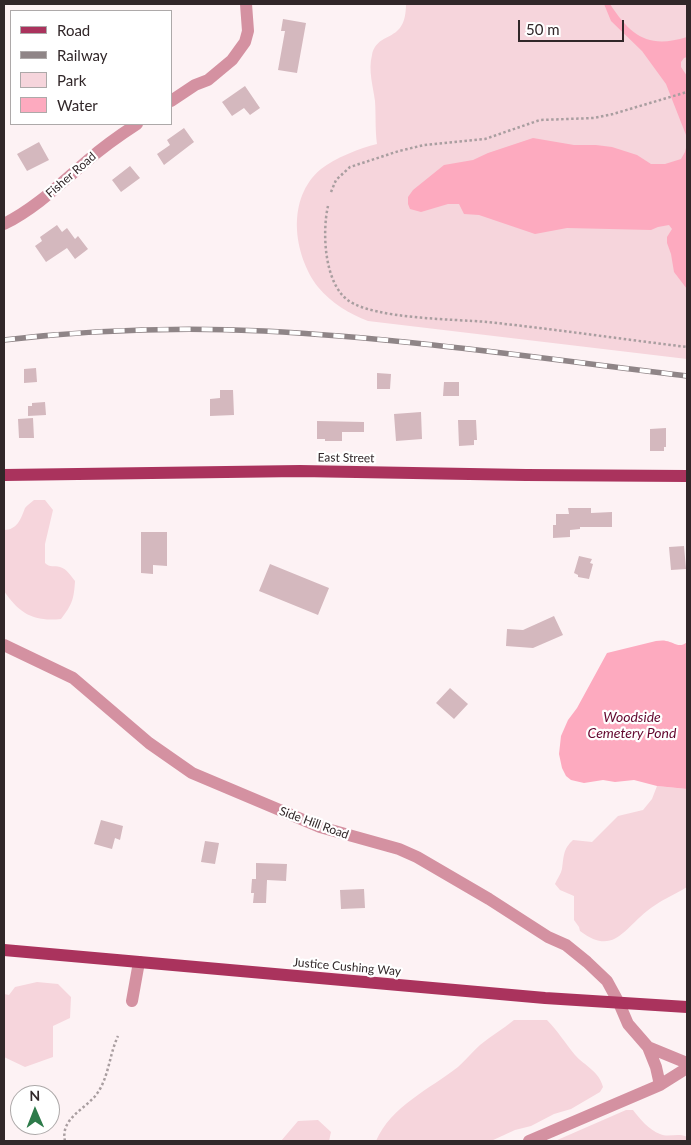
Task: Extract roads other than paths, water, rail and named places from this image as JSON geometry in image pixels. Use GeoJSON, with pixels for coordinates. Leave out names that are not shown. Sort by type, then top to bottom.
{"type":"FeatureCollection","features":[{"type":"Feature","properties":{"kind":"main road","name":"East Street"},"geometry":{"type":"LineString","coordinates":[[4,475],[300,471],[687,476]]}},
{"type":"Feature","properties":{"kind":"main road","name":"Justice Cushing Way"},"geometry":{"type":"LineString","coordinates":[[4,950],[620,1003],[687,1007]]}},
{"type":"Feature","properties":{"kind":"street"},"geometry":{"type":"LineString","coordinates":[[172,100],[195,85],[208,80],[232,60],[245,42],[248,31],[246,4]]}},
{"type":"Feature","properties":{"kind":"street","name":"Fisher Road"},"geometry":{"type":"LineString","coordinates":[[4,224],[49,195],[100,151],[136,125]]}},
{"type":"Feature","properties":{"kind":"street","name":"Side Hill Road"},"geometry":{"type":"LineString","coordinates":[[4,645],[73,678],[149,743],[192,772],[320,827],[399,850],[428,863],[577,953],[607,982],[620,1003],[628,1024],[648,1047]]}},
{"type":"Feature","properties":{"kind":"street"},"geometry":{"type":"LineString","coordinates":[[132,1001],[138,962]]}},
{"type":"Feature","properties":{"kind":"street"},"geometry":{"type":"LineString","coordinates":[[648,1047],[687,1063]]}},
{"type":"Feature","properties":{"kind":"street"},"geometry":{"type":"LineString","coordinates":[[648,1047],[656,1067],[660,1085]]}},
{"type":"Feature","properties":{"kind":"street"},"geometry":{"type":"LineString","coordinates":[[529,1141],[660,1085],[687,1068]]}},
{"type":"Feature","properties":{"kind":"water"},"geometry":{"type":"Polygon","coordinates":[[[604,4],[610,4],[625,24],[642,37],[661,41],[687,37],[687,57],[681,62],[681,67],[687,76],[687,144],[686,135],[666,84],[642,51],[611,21],[604,4]]]}},
{"type":"Feature","properties":{"kind":"water"},"geometry":{"type":"Polygon","coordinates":[[[533,138],[574,145],[612,147],[637,155],[651,164],[665,164],[681,159],[687,144],[687,289],[674,272],[667,243],[667,237],[672,229],[669,225],[651,230],[567,228],[535,234],[479,215],[464,214],[459,204],[448,204],[421,212],[410,209],[408,204],[408,197],[413,190],[444,165],[473,160],[533,138]]]}},
{"type":"Feature","properties":{"kind":"water","name":"Woodside Cemetery Pond"},"geometry":{"type":"Polygon","coordinates":[[[656,641],[665,641],[679,645],[687,642],[687,789],[657,786],[634,780],[615,782],[603,780],[584,783],[571,780],[566,776],[562,768],[559,754],[561,736],[568,720],[577,708],[607,653],[656,641]]]}},
{"type":"Feature","properties":{"kind":"railway"},"geometry":{"type":"LineString","coordinates":[[4,340],[134,330],[264,331],[422,344],[687,376]]}}]}
